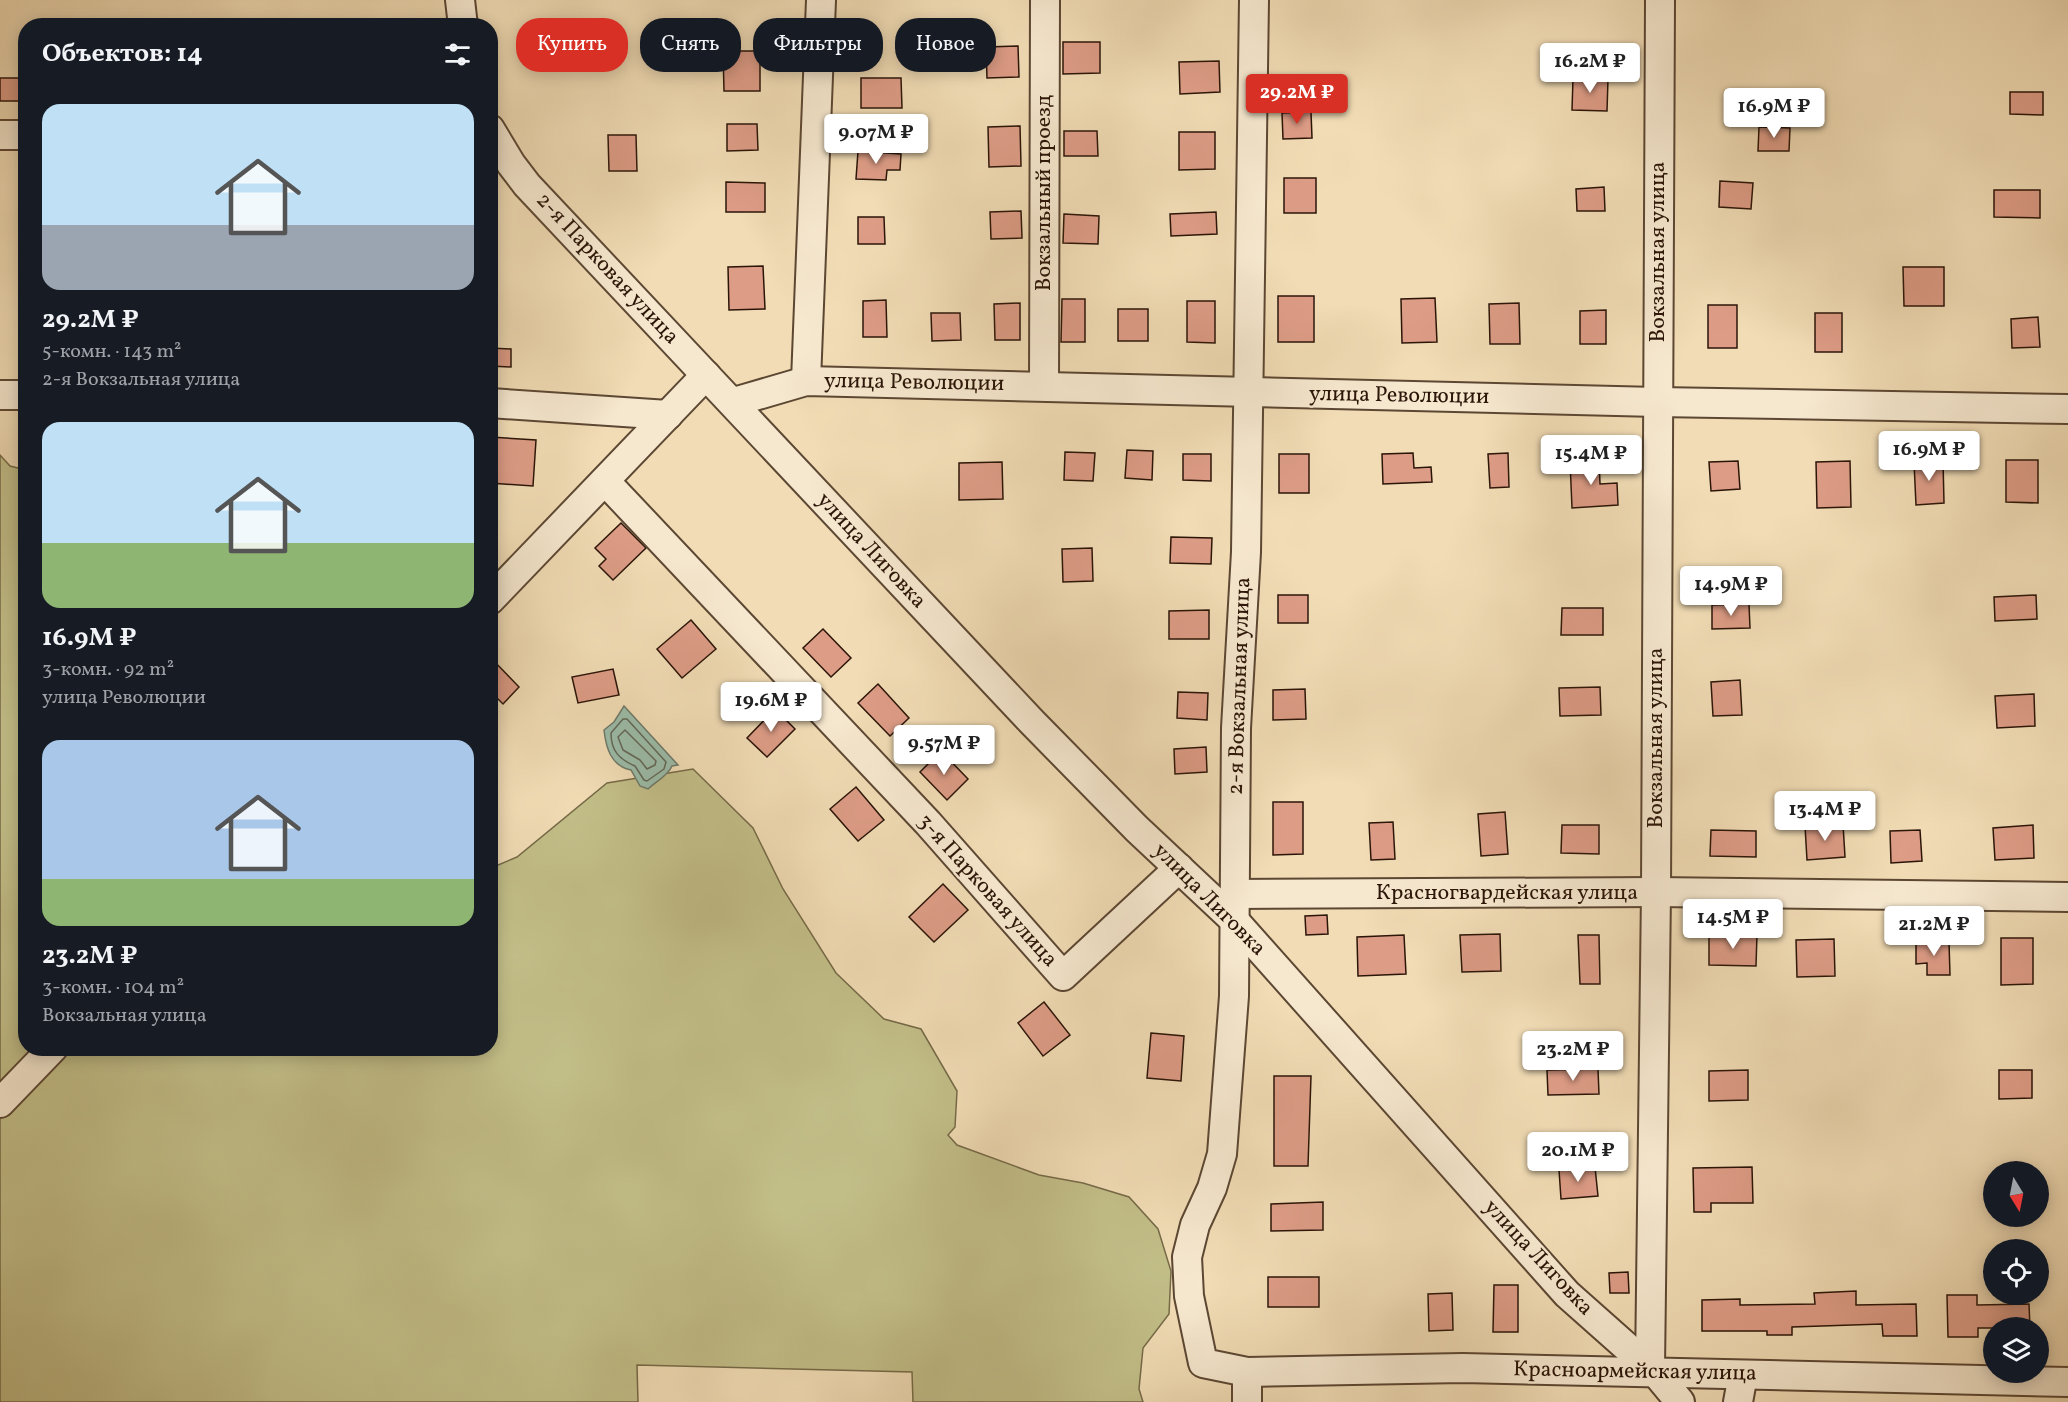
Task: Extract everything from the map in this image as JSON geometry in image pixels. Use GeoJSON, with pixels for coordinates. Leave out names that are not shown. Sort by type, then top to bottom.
{"type":"FeatureCollection","features":[{"type":"Feature","properties":{"kind":"street"},"geometry":{"type":"LineString","coordinates":[[460,0],[462,18]]}},
{"type":"Feature","properties":{"kind":"street"},"geometry":{"type":"LineString","coordinates":[[807,381],[821,0]]}},
{"type":"Feature","properties":{"kind":"street","name":"Вокзальный проезд"},"geometry":{"type":"LineString","coordinates":[[1044,386],[1045,0]]}},
{"type":"Feature","properties":{"kind":"street","name":"2-я Вокзальная улица"},"geometry":{"type":"LineString","coordinates":[[1203,1364],[1189,1296],[1187,1257],[1195,1225],[1212,1188],[1222,1154],[1234,996],[1236,728],[1246,552],[1254,0]]}},
{"type":"Feature","properties":{"kind":"street","name":"Вокзальная улица"},"geometry":{"type":"LineString","coordinates":[[1653,1371],[1660,0]]}},
{"type":"Feature","properties":{"kind":"street"},"geometry":{"type":"LineString","coordinates":[[0,135],[18,135]]}},
{"type":"Feature","properties":{"kind":"street","name":"2-я Парковая улица"},"geometry":{"type":"LineString","coordinates":[[498,142],[527,185],[734,402]]}},
{"type":"Feature","properties":{"kind":"street"},"geometry":{"type":"LineString","coordinates":[[498,592],[706,375]]}},
{"type":"Feature","properties":{"kind":"street","name":"улица Революции"},"geometry":{"type":"LineString","coordinates":[[734,402],[807,381],[1248,393],[2068,409]]}},
{"type":"Feature","properties":{"kind":"street"},"geometry":{"type":"LineString","coordinates":[[0,395],[18,395]]}},
{"type":"Feature","properties":{"kind":"street","name":"улица Лиговка"},"geometry":{"type":"LineString","coordinates":[[734,402],[859,539],[1032,722],[1179,868],[1234,906],[1567,1294],[1653,1371],[1680,1402]]}},
{"type":"Feature","properties":{"kind":"street"},"geometry":{"type":"LineString","coordinates":[[498,404],[668,415]]}},
{"type":"Feature","properties":{"kind":"street","name":"3-я Парковая улица"},"geometry":{"type":"LineString","coordinates":[[605,481],[928,824],[1064,976],[1179,868]]}},
{"type":"Feature","properties":{"kind":"street","name":"Красногвардейская улица"},"geometry":{"type":"LineString","coordinates":[[1234,906],[1656,892],[2068,897]]}},
{"type":"Feature","properties":{"kind":"street"},"geometry":{"type":"LineString","coordinates":[[0,1103],[45,1056]]}},
{"type":"Feature","properties":{"kind":"street","name":"Красноармейская улица"},"geometry":{"type":"LineString","coordinates":[[1203,1364],[1247,1372],[1463,1368],[1653,1371],[1741,1388],[2068,1382]]}},
{"type":"Feature","properties":{"kind":"street"},"geometry":{"type":"LineString","coordinates":[[1247,1372],[1247,1402]]}},
{"type":"Feature","properties":{"kind":"shaded area"},"geometry":{"type":"Polygon","coordinates":[[[0,455],[10,466],[18,468],[18,1056],[498,1056],[498,865],[517,857],[607,783],[693,769],[753,828],[783,889],[836,973],[884,1019],[921,1029],[957,1091],[955,1127],[948,1135],[957,1145],[1039,1175],[1083,1183],[1129,1197],[1158,1229],[1171,1271],[1169,1314],[1143,1348],[1139,1389],[1143,1402],[913,1402],[912,1372],[637,1365],[638,1402],[0,1402],[0,455]]]}},
{"type":"Feature","properties":{"kind":"water"},"geometry":{"type":"Polygon","coordinates":[[[624,706],[678,765],[672,766],[665,776],[648,789],[640,786],[631,770],[624,768],[614,760],[606,743],[604,730],[614,722],[624,706]]]}},
{"type":"Feature","properties":{"kind":"building"},"geometry":{"type":"Polygon","coordinates":[[[1063,42],[1100,42],[1100,73],[1063,74],[1063,42]]]}},
{"type":"Feature","properties":{"kind":"building"},"geometry":{"type":"Polygon","coordinates":[[[1018,46],[1019,77],[987,78],[987,72],[996,72],[996,47],[1018,46]]]}},
{"type":"Feature","properties":{"kind":"building"},"geometry":{"type":"Polygon","coordinates":[[[741,51],[753,51],[753,72],[760,72],[760,91],[724,91],[724,72],[741,72],[741,51]]]}},
{"type":"Feature","properties":{"kind":"building"},"geometry":{"type":"Polygon","coordinates":[[[1219,61],[1220,92],[1180,94],[1179,62],[1219,61]]]}},
{"type":"Feature","properties":{"kind":"building"},"geometry":{"type":"Polygon","coordinates":[[[0,78],[18,78],[18,101],[0,101],[0,78]]]}},
{"type":"Feature","properties":{"kind":"building"},"geometry":{"type":"Polygon","coordinates":[[[861,78],[901,78],[902,108],[861,108],[861,78]]]}},
{"type":"Feature","properties":{"kind":"building"},"geometry":{"type":"Polygon","coordinates":[[[1573,78],[1608,79],[1607,111],[1572,110],[1573,78]]]}},
{"type":"Feature","properties":{"kind":"building"},"geometry":{"type":"Polygon","coordinates":[[[2010,92],[2043,92],[2043,115],[2010,114],[2010,92]]]}},
{"type":"Feature","properties":{"kind":"building"},"geometry":{"type":"Polygon","coordinates":[[[1311,112],[1312,138],[1283,139],[1282,113],[1311,112]]]}},
{"type":"Feature","properties":{"kind":"building"},"geometry":{"type":"Polygon","coordinates":[[[727,124],[757,124],[758,150],[727,151],[727,124]]]}},
{"type":"Feature","properties":{"kind":"building"},"geometry":{"type":"Polygon","coordinates":[[[1020,126],[1021,166],[989,167],[988,127],[1020,126]]]}},
{"type":"Feature","properties":{"kind":"building"},"geometry":{"type":"Polygon","coordinates":[[[1759,127],[1790,128],[1789,151],[1758,151],[1759,127]]]}},
{"type":"Feature","properties":{"kind":"building"},"geometry":{"type":"Polygon","coordinates":[[[1064,131],[1097,131],[1098,156],[1064,156],[1064,131]]]}},
{"type":"Feature","properties":{"kind":"building"},"geometry":{"type":"Polygon","coordinates":[[[1179,132],[1215,132],[1215,169],[1179,170],[1179,132]]]}},
{"type":"Feature","properties":{"kind":"building"},"geometry":{"type":"Polygon","coordinates":[[[608,135],[636,135],[637,171],[609,171],[608,135]]]}},
{"type":"Feature","properties":{"kind":"building"},"geometry":{"type":"Polygon","coordinates":[[[858,151],[901,154],[900,170],[887,170],[886,180],[856,179],[858,151]]]}},
{"type":"Feature","properties":{"kind":"building"},"geometry":{"type":"Polygon","coordinates":[[[1284,178],[1316,178],[1316,213],[1284,213],[1284,178]]]}},
{"type":"Feature","properties":{"kind":"building"},"geometry":{"type":"Polygon","coordinates":[[[1720,181],[1753,183],[1751,209],[1719,207],[1720,181]]]}},
{"type":"Feature","properties":{"kind":"building"},"geometry":{"type":"Polygon","coordinates":[[[726,182],[765,183],[765,212],[726,212],[726,182]]]}},
{"type":"Feature","properties":{"kind":"building"},"geometry":{"type":"Polygon","coordinates":[[[1604,187],[1605,211],[1577,211],[1576,189],[1604,187]]]}},
{"type":"Feature","properties":{"kind":"building"},"geometry":{"type":"Polygon","coordinates":[[[1994,190],[2040,190],[2040,218],[1994,217],[1994,190]]]}},
{"type":"Feature","properties":{"kind":"building"},"geometry":{"type":"Polygon","coordinates":[[[1021,211],[1022,238],[991,239],[990,212],[1021,211]]]}},
{"type":"Feature","properties":{"kind":"building"},"geometry":{"type":"Polygon","coordinates":[[[1216,212],[1217,234],[1171,236],[1170,214],[1216,212]]]}},
{"type":"Feature","properties":{"kind":"building"},"geometry":{"type":"Polygon","coordinates":[[[1064,214],[1099,216],[1098,244],[1063,243],[1064,214]]]}},
{"type":"Feature","properties":{"kind":"building"},"geometry":{"type":"Polygon","coordinates":[[[858,217],[884,217],[885,244],[858,244],[858,217]]]}},
{"type":"Feature","properties":{"kind":"building"},"geometry":{"type":"Polygon","coordinates":[[[763,266],[765,309],[729,310],[728,267],[763,266]]]}},
{"type":"Feature","properties":{"kind":"building"},"geometry":{"type":"Polygon","coordinates":[[[1903,267],[1944,267],[1944,306],[1904,306],[1903,267]]]}},
{"type":"Feature","properties":{"kind":"building"},"geometry":{"type":"Polygon","coordinates":[[[1278,296],[1314,296],[1314,342],[1278,342],[1278,296]]]}},
{"type":"Feature","properties":{"kind":"building"},"geometry":{"type":"Polygon","coordinates":[[[1435,298],[1437,342],[1402,343],[1401,299],[1435,298]]]}},
{"type":"Feature","properties":{"kind":"building"},"geometry":{"type":"Polygon","coordinates":[[[1062,299],[1085,299],[1085,342],[1061,342],[1062,299]]]}},
{"type":"Feature","properties":{"kind":"building"},"geometry":{"type":"Polygon","coordinates":[[[886,300],[887,337],[863,337],[863,301],[886,300]]]}},
{"type":"Feature","properties":{"kind":"building"},"geometry":{"type":"Polygon","coordinates":[[[1187,301],[1215,301],[1215,343],[1187,342],[1187,301]]]}},
{"type":"Feature","properties":{"kind":"building"},"geometry":{"type":"Polygon","coordinates":[[[1020,303],[1020,340],[995,340],[994,304],[1020,303]]]}},
{"type":"Feature","properties":{"kind":"building"},"geometry":{"type":"Polygon","coordinates":[[[1519,303],[1520,344],[1490,344],[1489,304],[1519,303]]]}},
{"type":"Feature","properties":{"kind":"building"},"geometry":{"type":"Polygon","coordinates":[[[1708,305],[1737,305],[1737,348],[1708,348],[1708,305]]]}},
{"type":"Feature","properties":{"kind":"building"},"geometry":{"type":"Polygon","coordinates":[[[1118,309],[1148,309],[1148,341],[1118,341],[1118,309]]]}},
{"type":"Feature","properties":{"kind":"building"},"geometry":{"type":"Polygon","coordinates":[[[1606,310],[1606,344],[1580,344],[1580,311],[1606,310]]]}},
{"type":"Feature","properties":{"kind":"building"},"geometry":{"type":"Polygon","coordinates":[[[931,313],[960,313],[961,340],[932,341],[931,313]]]}},
{"type":"Feature","properties":{"kind":"building"},"geometry":{"type":"Polygon","coordinates":[[[1815,313],[1842,313],[1842,352],[1815,352],[1815,313]]]}},
{"type":"Feature","properties":{"kind":"building"},"geometry":{"type":"Polygon","coordinates":[[[2038,317],[2040,347],[2012,348],[2011,319],[2038,317]]]}},
{"type":"Feature","properties":{"kind":"building"},"geometry":{"type":"Polygon","coordinates":[[[498,348],[511,349],[511,367],[498,366],[498,348]]]}},
{"type":"Feature","properties":{"kind":"building"},"geometry":{"type":"Polygon","coordinates":[[[498,438],[536,440],[533,486],[498,484],[498,438]]]}},
{"type":"Feature","properties":{"kind":"building"},"geometry":{"type":"Polygon","coordinates":[[[1127,450],[1153,451],[1152,480],[1125,478],[1127,450]]]}},
{"type":"Feature","properties":{"kind":"building"},"geometry":{"type":"Polygon","coordinates":[[[1065,452],[1095,453],[1093,481],[1064,480],[1065,452]]]}},
{"type":"Feature","properties":{"kind":"building"},"geometry":{"type":"Polygon","coordinates":[[[1413,453],[1414,468],[1431,467],[1432,482],[1383,484],[1382,454],[1413,453]]]}},
{"type":"Feature","properties":{"kind":"building"},"geometry":{"type":"Polygon","coordinates":[[[1508,453],[1509,487],[1490,488],[1488,454],[1508,453]]]}},
{"type":"Feature","properties":{"kind":"building"},"geometry":{"type":"Polygon","coordinates":[[[1183,454],[1211,454],[1211,481],[1183,480],[1183,454]]]}},
{"type":"Feature","properties":{"kind":"building"},"geometry":{"type":"Polygon","coordinates":[[[1279,454],[1309,454],[1309,493],[1279,493],[1279,454]]]}},
{"type":"Feature","properties":{"kind":"building"},"geometry":{"type":"Polygon","coordinates":[[[1599,459],[1600,484],[1617,483],[1618,505],[1572,508],[1570,461],[1599,459]]]}},
{"type":"Feature","properties":{"kind":"building"},"geometry":{"type":"Polygon","coordinates":[[[1943,460],[1944,503],[1916,505],[1914,462],[1943,460]]]}},
{"type":"Feature","properties":{"kind":"building"},"geometry":{"type":"Polygon","coordinates":[[[2006,460],[2038,460],[2038,503],[2006,502],[2006,460]]]}},
{"type":"Feature","properties":{"kind":"building"},"geometry":{"type":"Polygon","coordinates":[[[1738,461],[1740,489],[1711,491],[1709,462],[1738,461]]]}},
{"type":"Feature","properties":{"kind":"building"},"geometry":{"type":"Polygon","coordinates":[[[1850,461],[1851,507],[1817,508],[1816,462],[1850,461]]]}},
{"type":"Feature","properties":{"kind":"building"},"geometry":{"type":"Polygon","coordinates":[[[1002,462],[1003,499],[959,500],[959,463],[1002,462]]]}},
{"type":"Feature","properties":{"kind":"building"},"geometry":{"type":"Polygon","coordinates":[[[621,523],[646,548],[613,580],[599,566],[606,559],[595,548],[621,523]]]}},
{"type":"Feature","properties":{"kind":"building"},"geometry":{"type":"Polygon","coordinates":[[[1171,537],[1212,538],[1211,564],[1170,563],[1171,537]]]}},
{"type":"Feature","properties":{"kind":"building"},"geometry":{"type":"Polygon","coordinates":[[[1092,548],[1093,581],[1063,582],[1062,549],[1092,548]]]}},
{"type":"Feature","properties":{"kind":"building"},"geometry":{"type":"Polygon","coordinates":[[[1278,595],[1308,595],[1308,623],[1278,623],[1278,595]]]}},
{"type":"Feature","properties":{"kind":"building"},"geometry":{"type":"Polygon","coordinates":[[[2036,595],[2037,619],[1995,621],[1994,597],[2036,595]]]}},
{"type":"Feature","properties":{"kind":"building"},"geometry":{"type":"Polygon","coordinates":[[[1749,604],[1750,628],[1712,629],[1712,605],[1749,604]]]}},
{"type":"Feature","properties":{"kind":"building"},"geometry":{"type":"Polygon","coordinates":[[[1562,608],[1603,608],[1603,635],[1561,635],[1562,608]]]}},
{"type":"Feature","properties":{"kind":"building"},"geometry":{"type":"Polygon","coordinates":[[[1209,610],[1209,639],[1169,639],[1169,611],[1209,610]]]}},
{"type":"Feature","properties":{"kind":"building"},"geometry":{"type":"Polygon","coordinates":[[[691,620],[716,649],[682,678],[657,649],[691,620]]]}},
{"type":"Feature","properties":{"kind":"building"},"geometry":{"type":"Polygon","coordinates":[[[823,629],[851,658],[831,677],[803,648],[823,629]]]}},
{"type":"Feature","properties":{"kind":"building"},"geometry":{"type":"Polygon","coordinates":[[[498,665],[519,687],[503,704],[498,699],[498,665]]]}},
{"type":"Feature","properties":{"kind":"building"},"geometry":{"type":"Polygon","coordinates":[[[613,669],[619,695],[578,703],[572,677],[613,669]]]}},
{"type":"Feature","properties":{"kind":"building"},"geometry":{"type":"Polygon","coordinates":[[[1740,680],[1742,715],[1713,716],[1711,682],[1740,680]]]}},
{"type":"Feature","properties":{"kind":"building"},"geometry":{"type":"Polygon","coordinates":[[[878,684],[909,718],[890,736],[858,703],[878,684]]]}},
{"type":"Feature","properties":{"kind":"building"},"geometry":{"type":"Polygon","coordinates":[[[1600,687],[1601,715],[1560,716],[1559,688],[1600,687]]]}},
{"type":"Feature","properties":{"kind":"building"},"geometry":{"type":"Polygon","coordinates":[[[1305,689],[1306,719],[1273,720],[1273,690],[1305,689]]]}},
{"type":"Feature","properties":{"kind":"building"},"geometry":{"type":"Polygon","coordinates":[[[1178,692],[1208,693],[1207,720],[1177,718],[1178,692]]]}},
{"type":"Feature","properties":{"kind":"building"},"geometry":{"type":"Polygon","coordinates":[[[2034,694],[2035,726],[1997,728],[1995,696],[2034,694]]]}},
{"type":"Feature","properties":{"kind":"building"},"geometry":{"type":"Polygon","coordinates":[[[775,709],[795,729],[767,757],[747,738],[775,709]]]}},
{"type":"Feature","properties":{"kind":"building"},"geometry":{"type":"Polygon","coordinates":[[[1206,747],[1207,772],[1175,774],[1174,749],[1206,747]]]}},
{"type":"Feature","properties":{"kind":"building"},"geometry":{"type":"Polygon","coordinates":[[[941,751],[968,779],[947,800],[920,772],[941,751]]]}},
{"type":"Feature","properties":{"kind":"building"},"geometry":{"type":"Polygon","coordinates":[[[856,787],[884,820],[858,841],[830,809],[856,787]]]}},
{"type":"Feature","properties":{"kind":"building"},"geometry":{"type":"Polygon","coordinates":[[[1273,802],[1303,802],[1303,854],[1273,855],[1273,802]]]}},
{"type":"Feature","properties":{"kind":"building"},"geometry":{"type":"Polygon","coordinates":[[[1505,812],[1508,854],[1481,856],[1478,814],[1505,812]]]}},
{"type":"Feature","properties":{"kind":"building"},"geometry":{"type":"Polygon","coordinates":[[[1393,822],[1395,859],[1371,860],[1369,823],[1393,822]]]}},
{"type":"Feature","properties":{"kind":"building"},"geometry":{"type":"Polygon","coordinates":[[[1843,824],[1845,857],[1807,860],[1805,826],[1843,824]]]}},
{"type":"Feature","properties":{"kind":"building"},"geometry":{"type":"Polygon","coordinates":[[[1562,825],[1599,825],[1599,854],[1561,853],[1562,825]]]}},
{"type":"Feature","properties":{"kind":"building"},"geometry":{"type":"Polygon","coordinates":[[[2033,825],[2034,858],[1995,860],[1993,828],[2033,825]]]}},
{"type":"Feature","properties":{"kind":"building"},"geometry":{"type":"Polygon","coordinates":[[[1711,830],[1756,831],[1756,857],[1710,856],[1711,830]]]}},
{"type":"Feature","properties":{"kind":"building"},"geometry":{"type":"Polygon","coordinates":[[[1920,830],[1922,861],[1891,863],[1890,831],[1920,830]]]}},
{"type":"Feature","properties":{"kind":"building"},"geometry":{"type":"Polygon","coordinates":[[[943,884],[968,910],[934,942],[909,917],[943,884]]]}},
{"type":"Feature","properties":{"kind":"building"},"geometry":{"type":"Polygon","coordinates":[[[1327,915],[1328,934],[1306,935],[1305,916],[1327,915]]]}},
{"type":"Feature","properties":{"kind":"building"},"geometry":{"type":"Polygon","coordinates":[[[1500,934],[1501,971],[1462,972],[1460,935],[1500,934]]]}},
{"type":"Feature","properties":{"kind":"building"},"geometry":{"type":"Polygon","coordinates":[[[1709,934],[1757,934],[1756,966],[1709,965],[1709,934]]]}},
{"type":"Feature","properties":{"kind":"building"},"geometry":{"type":"Polygon","coordinates":[[[1404,935],[1406,974],[1358,976],[1357,937],[1404,935]]]}},
{"type":"Feature","properties":{"kind":"building"},"geometry":{"type":"Polygon","coordinates":[[[1578,935],[1599,935],[1600,984],[1580,984],[1578,935]]]}},
{"type":"Feature","properties":{"kind":"building"},"geometry":{"type":"Polygon","coordinates":[[[2001,938],[2033,938],[2033,984],[2001,985],[2001,938]]]}},
{"type":"Feature","properties":{"kind":"building"},"geometry":{"type":"Polygon","coordinates":[[[1834,939],[1835,976],[1797,977],[1796,940],[1834,939]]]}},
{"type":"Feature","properties":{"kind":"building"},"geometry":{"type":"Polygon","coordinates":[[[1916,942],[1949,942],[1950,975],[1927,975],[1927,963],[1916,964],[1916,942]]]}},
{"type":"Feature","properties":{"kind":"building"},"geometry":{"type":"Polygon","coordinates":[[[1044,1002],[1070,1035],[1043,1056],[1018,1023],[1044,1002]]]}},
{"type":"Feature","properties":{"kind":"building"},"geometry":{"type":"Polygon","coordinates":[[[1151,1033],[1184,1036],[1181,1081],[1147,1078],[1151,1033]]]}},
{"type":"Feature","properties":{"kind":"building"},"geometry":{"type":"Polygon","coordinates":[[[1598,1069],[1599,1094],[1548,1095],[1547,1070],[1598,1069]]]}},
{"type":"Feature","properties":{"kind":"building"},"geometry":{"type":"Polygon","coordinates":[[[1748,1070],[1748,1100],[1709,1101],[1709,1071],[1748,1070]]]}},
{"type":"Feature","properties":{"kind":"building"},"geometry":{"type":"Polygon","coordinates":[[[1999,1070],[2032,1070],[2032,1098],[1999,1099],[1999,1070]]]}},
{"type":"Feature","properties":{"kind":"building"},"geometry":{"type":"Polygon","coordinates":[[[1274,1076],[1311,1076],[1308,1166],[1274,1166],[1274,1076]]]}},
{"type":"Feature","properties":{"kind":"building"},"geometry":{"type":"Polygon","coordinates":[[[1595,1167],[1598,1196],[1561,1199],[1559,1170],[1595,1167]]]}},
{"type":"Feature","properties":{"kind":"building"},"geometry":{"type":"Polygon","coordinates":[[[1752,1167],[1753,1203],[1711,1203],[1711,1212],[1694,1212],[1693,1168],[1752,1167]]]}},
{"type":"Feature","properties":{"kind":"building"},"geometry":{"type":"Polygon","coordinates":[[[1323,1202],[1323,1230],[1271,1231],[1271,1204],[1323,1202]]]}},
{"type":"Feature","properties":{"kind":"building"},"geometry":{"type":"Polygon","coordinates":[[[1628,1272],[1629,1293],[1610,1293],[1609,1273],[1628,1272]]]}},
{"type":"Feature","properties":{"kind":"building"},"geometry":{"type":"Polygon","coordinates":[[[1268,1277],[1319,1277],[1319,1307],[1268,1307],[1268,1277]]]}},
{"type":"Feature","properties":{"kind":"building"},"geometry":{"type":"Polygon","coordinates":[[[1494,1285],[1518,1285],[1518,1332],[1493,1332],[1494,1285]]]}},
{"type":"Feature","properties":{"kind":"building"},"geometry":{"type":"Polygon","coordinates":[[[1856,1291],[1856,1305],[1916,1304],[1917,1336],[1883,1336],[1882,1324],[1792,1327],[1792,1335],[1767,1335],[1767,1331],[1702,1331],[1702,1300],[1740,1299],[1740,1305],[1815,1304],[1814,1293],[1856,1291]]]}},
{"type":"Feature","properties":{"kind":"building"},"geometry":{"type":"Polygon","coordinates":[[[1452,1293],[1453,1330],[1429,1331],[1428,1294],[1452,1293]]]}},
{"type":"Feature","properties":{"kind":"building"},"geometry":{"type":"Polygon","coordinates":[[[1947,1295],[1977,1295],[1977,1305],[2029,1305],[2030,1317],[1983,1317],[1983,1328],[1978,1328],[1978,1337],[1948,1337],[1947,1295]]]}}]}
